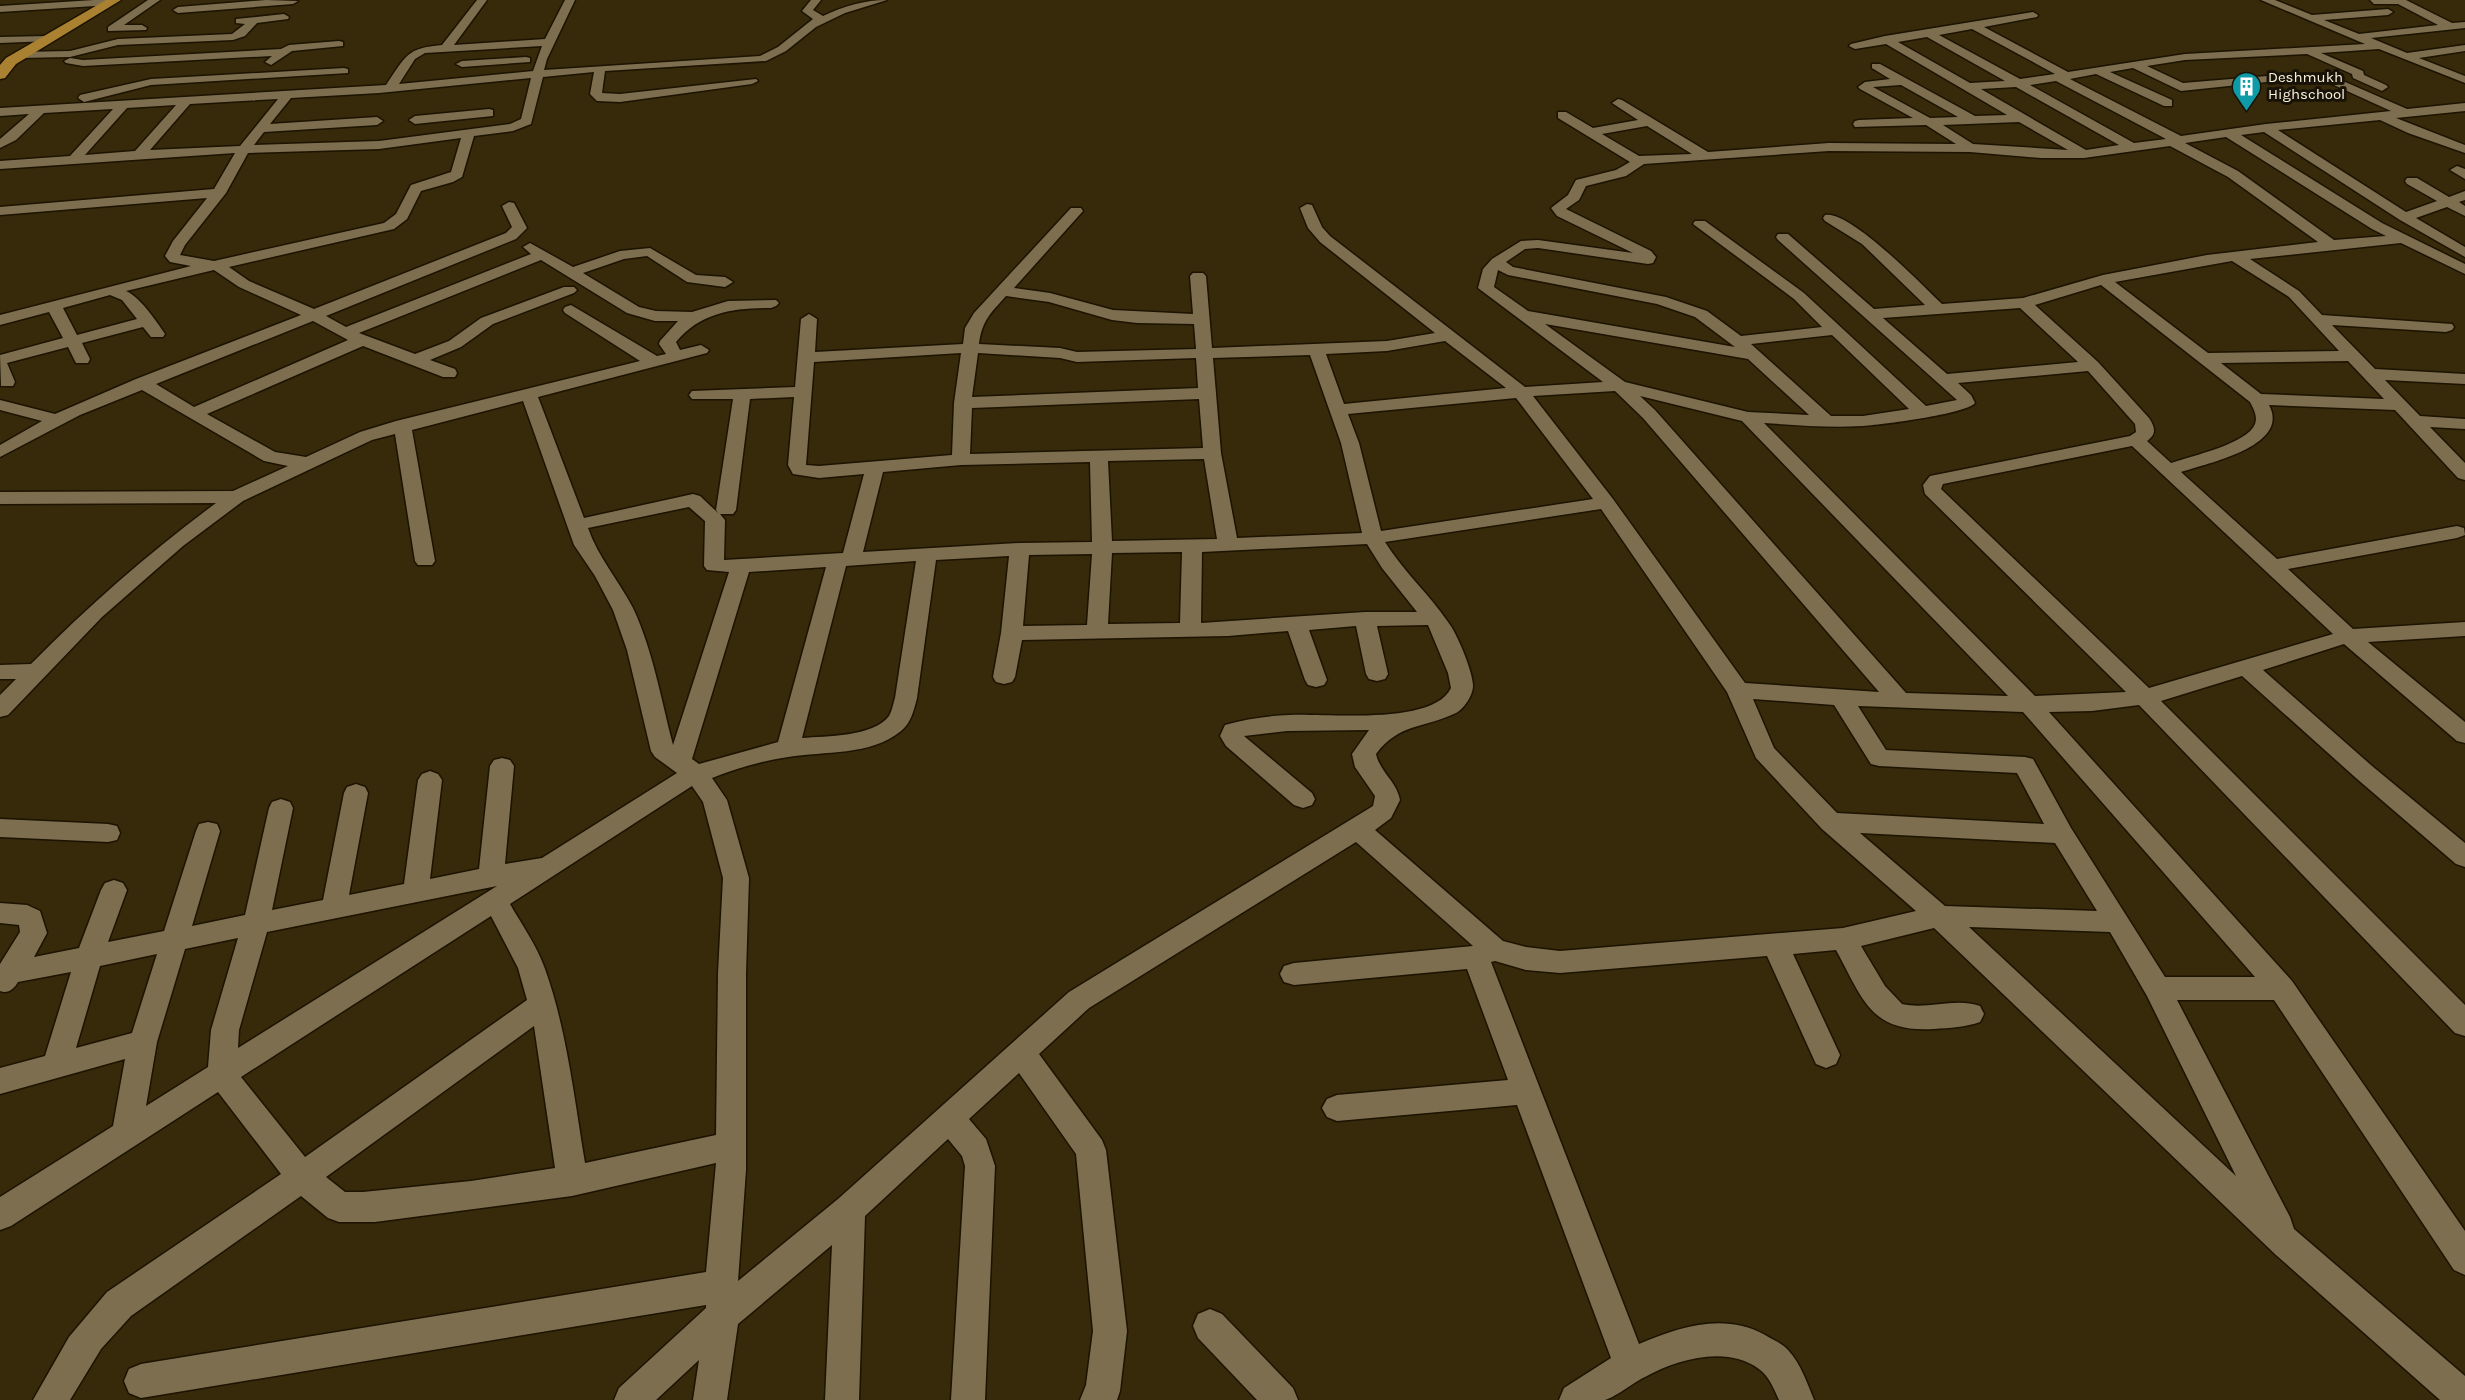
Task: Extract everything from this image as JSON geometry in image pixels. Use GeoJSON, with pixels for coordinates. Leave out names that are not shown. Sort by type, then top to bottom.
{"type":"FeatureCollection","features":[{"type":"Feature","properties":{"kind":"main road"},"geometry":{"type":"LineString","coordinates":[[2,69],[46,39],[113,1]]}},
{"type":"Feature","properties":{"kind":"street"},"geometry":{"type":"LineString","coordinates":[[3,0],[0,8],[42,3],[113,1]]}},
{"type":"Feature","properties":{"kind":"street"},"geometry":{"type":"LineString","coordinates":[[153,27],[112,29],[154,0]]}},
{"type":"Feature","properties":{"kind":"street"},"geometry":{"type":"LineString","coordinates":[[446,48],[482,0]]}},
{"type":"Feature","properties":{"kind":"street"},"geometry":{"type":"LineString","coordinates":[[0,165],[140,153],[408,142],[513,127],[526,121],[541,59],[570,0]]}},
{"type":"Feature","properties":{"kind":"street"},"geometry":{"type":"LineString","coordinates":[[815,24],[819,17],[807,11],[816,0]]}},
{"type":"Feature","properties":{"kind":"street"},"geometry":{"type":"LineString","coordinates":[[0,112],[390,88],[600,68],[762,59],[782,50],[815,24],[841,11],[882,0]]}},
{"type":"Feature","properties":{"kind":"street"},"geometry":{"type":"LineString","coordinates":[[2267,0],[2463,78]]}},
{"type":"Feature","properties":{"kind":"street"},"geometry":{"type":"LineString","coordinates":[[2374,1],[2400,1],[2451,27]]}},
{"type":"Feature","properties":{"kind":"street"},"geometry":{"type":"LineString","coordinates":[[178,9],[293,2]]}},
{"type":"Feature","properties":{"kind":"street"},"geometry":{"type":"LineString","coordinates":[[2308,18],[2388,12]]}},
{"type":"Feature","properties":{"kind":"street"},"geometry":{"type":"LineString","coordinates":[[1855,46],[2033,15]]}},
{"type":"Feature","properties":{"kind":"street"},"geometry":{"type":"LineString","coordinates":[[232,21],[284,17]]}},
{"type":"Feature","properties":{"kind":"street"},"geometry":{"type":"LineString","coordinates":[[20,55],[57,56],[87,51],[106,44],[233,37],[241,34],[254,20]]}},
{"type":"Feature","properties":{"kind":"street"},"geometry":{"type":"LineString","coordinates":[[2357,36],[2465,25]]}},
{"type":"Feature","properties":{"kind":"street"},"geometry":{"type":"LineString","coordinates":[[1975,26],[2233,174],[2331,245]]}},
{"type":"Feature","properties":{"kind":"street"},"geometry":{"type":"LineString","coordinates":[[1927,32],[2134,147]]}},
{"type":"Feature","properties":{"kind":"street"},"geometry":{"type":"LineString","coordinates":[[0,40],[46,39]]}},
{"type":"Feature","properties":{"kind":"street"},"geometry":{"type":"LineString","coordinates":[[1885,39],[2084,154]]}},
{"type":"Feature","properties":{"kind":"street"},"geometry":{"type":"LineString","coordinates":[[390,88],[414,54],[423,51],[550,42]]}},
{"type":"Feature","properties":{"kind":"street"},"geometry":{"type":"LineString","coordinates":[[229,98],[256,77],[277,56],[293,47],[339,44]]}},
{"type":"Feature","properties":{"kind":"street"},"geometry":{"type":"LineString","coordinates":[[1967,87],[2018,83],[2185,57],[2382,46]]}},
{"type":"Feature","properties":{"kind":"street"},"geometry":{"type":"LineString","coordinates":[[448,82],[475,47]]}},
{"type":"Feature","properties":{"kind":"street"},"geometry":{"type":"LineString","coordinates":[[2406,56],[2465,48]]}},
{"type":"Feature","properties":{"kind":"street"},"geometry":{"type":"LineString","coordinates":[[2305,51],[2359,72],[2357,75],[2389,91]]}},
{"type":"Feature","properties":{"kind":"street"},"geometry":{"type":"LineString","coordinates":[[57,56],[83,63],[277,56],[328,57]]}},
{"type":"Feature","properties":{"kind":"street"},"geometry":{"type":"LineString","coordinates":[[188,65],[277,56]]}},
{"type":"Feature","properties":{"kind":"street"},"geometry":{"type":"LineString","coordinates":[[462,64],[541,59]]}},
{"type":"Feature","properties":{"kind":"street"},"geometry":{"type":"LineString","coordinates":[[2135,65],[2181,87],[2267,79],[2327,77],[2408,107],[2431,111],[2465,107]]}},
{"type":"Feature","properties":{"kind":"street"},"geometry":{"type":"LineString","coordinates":[[1876,66],[1971,119]]}},
{"type":"Feature","properties":{"kind":"street"},"geometry":{"type":"LineString","coordinates":[[600,68],[604,84],[596,90],[598,97],[613,99],[752,81]]}},
{"type":"Feature","properties":{"kind":"street"},"geometry":{"type":"LineString","coordinates":[[62,108],[94,95],[142,83],[344,71]]}},
{"type":"Feature","properties":{"kind":"street"},"geometry":{"type":"LineString","coordinates":[[2098,71],[2168,103]]}},
{"type":"Feature","properties":{"kind":"street"},"geometry":{"type":"LineString","coordinates":[[1903,81],[1869,84],[1864,87],[1948,132],[1970,148]]}},
{"type":"Feature","properties":{"kind":"street"},"geometry":{"type":"LineString","coordinates":[[408,142],[429,85]]}},
{"type":"Feature","properties":{"kind":"street"},"geometry":{"type":"LineString","coordinates":[[287,94],[243,150],[219,193],[178,244],[172,256],[175,259],[218,266],[244,284],[312,314],[345,333],[449,373]]}},
{"type":"Feature","properties":{"kind":"street"},"geometry":{"type":"LineString","coordinates":[[140,153],[186,100]]}},
{"type":"Feature","properties":{"kind":"street"},"geometry":{"type":"LineString","coordinates":[[1618,103],[1706,157]]}},
{"type":"Feature","properties":{"kind":"street"},"geometry":{"type":"LineString","coordinates":[[75,159],[124,104]]}},
{"type":"Feature","properties":{"kind":"street"},"geometry":{"type":"LineString","coordinates":[[1900,701],[1649,414],[1618,386],[1486,288],[1488,272],[1497,262],[1521,245],[1538,244],[1648,260],[1650,257],[1646,254],[1562,213],[1558,208],[1574,196],[1581,183],[1621,173],[1641,160],[1829,147],[1970,148],[2041,154],[2084,154],[2266,128],[2382,116],[2408,107]]}},
{"type":"Feature","properties":{"kind":"street"},"geometry":{"type":"LineString","coordinates":[[275,109],[298,108]]}},
{"type":"Feature","properties":{"kind":"street"},"geometry":{"type":"LineString","coordinates":[[0,144],[12,137],[40,110]]}},
{"type":"Feature","properties":{"kind":"street"},"geometry":{"type":"LineString","coordinates":[[420,110],[489,113]]}},
{"type":"Feature","properties":{"kind":"street"},"geometry":{"type":"LineString","coordinates":[[1562,115],[1641,160]]}},
{"type":"Feature","properties":{"kind":"street"},"geometry":{"type":"LineString","coordinates":[[2382,116],[2412,130],[2465,149]]}},
{"type":"Feature","properties":{"kind":"street"},"geometry":{"type":"LineString","coordinates":[[1859,124],[2021,118]]}},
{"type":"Feature","properties":{"kind":"street"},"geometry":{"type":"LineString","coordinates":[[258,129],[377,121]]}},
{"type":"Feature","properties":{"kind":"street"},"geometry":{"type":"LineString","coordinates":[[1592,132],[1649,122]]}},
{"type":"Feature","properties":{"kind":"street"},"geometry":{"type":"LineString","coordinates":[[2266,128],[2465,253]]}},
{"type":"Feature","properties":{"kind":"street"},"geometry":{"type":"LineString","coordinates":[[2228,133],[2377,226],[2462,267]]}},
{"type":"Feature","properties":{"kind":"street"},"geometry":{"type":"LineString","coordinates":[[0,320],[111,290],[389,226],[402,216],[416,188],[448,179],[457,174],[468,135]]}},
{"type":"Feature","properties":{"kind":"street"},"geometry":{"type":"LineString","coordinates":[[2412,181],[2465,212]]}},
{"type":"Feature","properties":{"kind":"street"},"geometry":{"type":"LineString","coordinates":[[0,211],[219,193]]}},
{"type":"Feature","properties":{"kind":"street"},"geometry":{"type":"LineString","coordinates":[[2404,216],[2465,195]]}},
{"type":"Feature","properties":{"kind":"street"},"geometry":{"type":"LineString","coordinates":[[0,452],[57,420],[142,383],[511,236],[520,228],[509,206]]}},
{"type":"Feature","properties":{"kind":"street"},"geometry":{"type":"LineString","coordinates":[[1307,208],[1315,228],[1325,240],[1521,392],[1606,503],[1738,690],[1764,752],[1831,822],[1939,916],[2288,1244],[2465,1399]]}},
{"type":"Feature","properties":{"kind":"street"},"geometry":{"type":"LineString","coordinates":[[961,460],[963,403],[973,328],[1001,291],[1076,211]]}},
{"type":"Feature","properties":{"kind":"street"},"geometry":{"type":"LineString","coordinates":[[1830,218],[1867,241],[1939,310]]}},
{"type":"Feature","properties":{"kind":"street"},"geometry":{"type":"LineString","coordinates":[[1700,224],[1786,285],[1837,330],[1922,412]]}},
{"type":"Feature","properties":{"kind":"street"},"geometry":{"type":"LineString","coordinates":[[2377,226],[2420,226]]}},
{"type":"Feature","properties":{"kind":"street"},"geometry":{"type":"LineString","coordinates":[[511,236],[633,310],[655,316],[693,316]]}},
{"type":"Feature","properties":{"kind":"street"},"geometry":{"type":"LineString","coordinates":[[1338,410],[1521,392],[1618,386],[1748,417],[1826,421],[1863,421],[1966,403],[1965,399],[1943,379],[1783,237]]}},
{"type":"Feature","properties":{"kind":"street"},"geometry":{"type":"LineString","coordinates":[[1869,314],[2024,303],[2103,280],[2234,255],[2401,239]]}},
{"type":"Feature","properties":{"kind":"street"},"geometry":{"type":"LineString","coordinates":[[572,272],[628,253],[650,252],[692,279],[725,282]]}},
{"type":"Feature","properties":{"kind":"street"},"geometry":{"type":"LineString","coordinates":[[345,333],[543,254]]}},
{"type":"Feature","properties":{"kind":"street"},"geometry":{"type":"LineString","coordinates":[[2234,255],[2287,289],[2465,474]]}},
{"type":"Feature","properties":{"kind":"street"},"geometry":{"type":"LineString","coordinates":[[1497,262],[1508,271],[1661,300],[1701,314],[1738,341],[1826,421]]}},
{"type":"Feature","properties":{"kind":"street"},"geometry":{"type":"LineString","coordinates":[[1198,276],[1206,353],[1212,453],[1228,543]]}},
{"type":"Feature","properties":{"kind":"street"},"geometry":{"type":"LineString","coordinates":[[2103,280],[2257,399],[2265,418],[2264,424],[2241,445],[2168,470]]}},
{"type":"Feature","properties":{"kind":"street"},"geometry":{"type":"LineString","coordinates":[[0,360],[74,342],[153,328],[127,297],[111,290]]}},
{"type":"Feature","properties":{"kind":"street"},"geometry":{"type":"LineString","coordinates":[[415,360],[455,344],[488,321],[569,290]]}},
{"type":"Feature","properties":{"kind":"street"},"geometry":{"type":"LineString","coordinates":[[1001,291],[1050,298],[1112,315],[1137,318],[1202,319]]}},
{"type":"Feature","properties":{"kind":"street"},"geometry":{"type":"LineString","coordinates":[[676,357],[667,344],[668,341],[693,316],[714,307],[771,303]]}},
{"type":"Feature","properties":{"kind":"street"},"geometry":{"type":"LineString","coordinates":[[2024,303],[2092,366],[2143,422],[2146,428],[2145,434],[2136,440],[1937,480],[1932,485],[1932,490],[2144,698],[2465,1024]]}},
{"type":"Feature","properties":{"kind":"street"},"geometry":{"type":"LineString","coordinates":[[54,306],[82,359]]}},
{"type":"Feature","properties":{"kind":"street"},"geometry":{"type":"LineString","coordinates":[[570,310],[654,362]]}},
{"type":"Feature","properties":{"kind":"street"},"geometry":{"type":"LineString","coordinates":[[1524,316],[1754,355]]}},
{"type":"Feature","properties":{"kind":"street"},"geometry":{"type":"LineString","coordinates":[[809,319],[797,465],[800,470],[819,472],[961,460],[1212,453]]}},
{"type":"Feature","properties":{"kind":"street"},"geometry":{"type":"LineString","coordinates":[[2318,319],[2446,327]]}},
{"type":"Feature","properties":{"kind":"street"},"geometry":{"type":"LineString","coordinates":[[1738,341],[1837,330]]}},
{"type":"Feature","properties":{"kind":"street"},"geometry":{"type":"LineString","coordinates":[[807,357],[971,348],[1060,353],[1077,357],[1316,350],[1387,346],[1449,335]]}},
{"type":"Feature","properties":{"kind":"street"},"geometry":{"type":"LineString","coordinates":[[193,414],[362,340]]}},
{"type":"Feature","properties":{"kind":"street"},"geometry":{"type":"LineString","coordinates":[[0,709],[95,612],[176,542],[236,498],[366,436],[701,350]]}},
{"type":"Feature","properties":{"kind":"street"},"geometry":{"type":"LineString","coordinates":[[631,1400],[722,1301],[849,1210],[1079,1000],[1382,812],[1388,800],[1367,767],[1364,754],[1377,736],[1398,723],[1449,707],[1460,696],[1462,688],[1459,673],[1436,618],[1389,564],[1373,538],[1350,443],[1316,350]]}},
{"type":"Feature","properties":{"kind":"street"},"geometry":{"type":"LineString","coordinates":[[2204,358],[2353,356]]}},
{"type":"Feature","properties":{"kind":"street"},"geometry":{"type":"LineString","coordinates":[[0,365],[7,382]]}},
{"type":"Feature","properties":{"kind":"street"},"geometry":{"type":"LineString","coordinates":[[1943,379],[2092,366]]}},
{"type":"Feature","properties":{"kind":"street"},"geometry":{"type":"LineString","coordinates":[[2370,374],[2465,379]]}},
{"type":"Feature","properties":{"kind":"street"},"geometry":{"type":"LineString","coordinates":[[142,383],[270,457],[306,463]]}},
{"type":"Feature","properties":{"kind":"street"},"geometry":{"type":"LineString","coordinates":[[698,395],[804,392]]}},
{"type":"Feature","properties":{"kind":"street"},"geometry":{"type":"LineString","coordinates":[[963,403],[1209,393]]}},
{"type":"Feature","properties":{"kind":"street"},"geometry":{"type":"LineString","coordinates":[[726,510],[742,394]]}},
{"type":"Feature","properties":{"kind":"street"},"geometry":{"type":"LineString","coordinates":[[529,396],[584,545],[605,576],[634,640],[663,751],[688,769],[715,800],[736,878],[729,1146],[731,1170],[722,1301],[710,1400]]}},
{"type":"Feature","properties":{"kind":"street"},"geometry":{"type":"LineString","coordinates":[[2257,399],[2399,405]]}},
{"type":"Feature","properties":{"kind":"street"},"geometry":{"type":"LineString","coordinates":[[0,405],[57,420]]}},
{"type":"Feature","properties":{"kind":"street"},"geometry":{"type":"LineString","coordinates":[[1748,417],[2029,704],[2282,989],[2465,1259]]}},
{"type":"Feature","properties":{"kind":"street"},"geometry":{"type":"LineString","coordinates":[[2414,421],[2465,424]]}},
{"type":"Feature","properties":{"kind":"street"},"geometry":{"type":"LineString","coordinates":[[402,425],[425,561]]}},
{"type":"Feature","properties":{"kind":"street"},"geometry":{"type":"LineString","coordinates":[[2136,440],[2348,636],[2465,735]]}},
{"type":"Feature","properties":{"kind":"street"},"geometry":{"type":"LineString","coordinates":[[1098,633],[1102,546],[1099,456]]}},
{"type":"Feature","properties":{"kind":"street"},"geometry":{"type":"LineString","coordinates":[[788,748],[875,466]]}},
{"type":"Feature","properties":{"kind":"street"},"geometry":{"type":"LineString","coordinates":[[1,499],[236,498]]}},
{"type":"Feature","properties":{"kind":"street"},"geometry":{"type":"LineString","coordinates":[[576,525],[693,500],[715,520],[714,566],[741,566],[1020,549],[1192,546],[1373,538],[1606,503]]}},
{"type":"Feature","properties":{"kind":"street"},"geometry":{"type":"LineString","coordinates":[[2272,566],[2457,532]]}},
{"type":"Feature","properties":{"kind":"street"},"geometry":{"type":"LineString","coordinates":[[1190,630],[1192,546]]}},
{"type":"Feature","properties":{"kind":"street"},"geometry":{"type":"LineString","coordinates":[[1004,677],[1012,633],[1020,549]]}},
{"type":"Feature","properties":{"kind":"street"},"geometry":{"type":"LineString","coordinates":[[0,1215],[222,1075],[494,889],[554,864],[688,769],[717,766],[788,748],[873,737],[892,727],[902,717],[927,556]]}},
{"type":"Feature","properties":{"kind":"street"},"geometry":{"type":"LineString","coordinates":[[688,769],[741,566]]}},
{"type":"Feature","properties":{"kind":"street"},"geometry":{"type":"LineString","coordinates":[[1012,633],[1190,630],[1365,619],[1436,618]]}},
{"type":"Feature","properties":{"kind":"street"},"geometry":{"type":"LineString","coordinates":[[1365,619],[1377,674]]}},
{"type":"Feature","properties":{"kind":"street"},"geometry":{"type":"LineString","coordinates":[[1296,624],[1316,680]]}},
{"type":"Feature","properties":{"kind":"street"},"geometry":{"type":"LineString","coordinates":[[1738,690],[1842,699],[1900,701],[2029,704],[2130,701],[2348,636],[2465,629]]}},
{"type":"Feature","properties":{"kind":"street"},"geometry":{"type":"LineString","coordinates":[[2246,667],[2364,772],[2465,856]]}},
{"type":"Feature","properties":{"kind":"street"},"geometry":{"type":"LineString","coordinates":[[0,672],[37,671]]}},
{"type":"Feature","properties":{"kind":"street"},"geometry":{"type":"LineString","coordinates":[[1842,699],[1879,758],[2025,765],[2062,834],[2157,988],[2288,1244]]}},
{"type":"Feature","properties":{"kind":"street"},"geometry":{"type":"LineString","coordinates":[[1303,799],[1234,740],[1233,731],[1244,727],[1285,724],[1398,723]]}},
{"type":"Feature","properties":{"kind":"street"},"geometry":{"type":"LineString","coordinates":[[502,766],[494,889],[531,967],[550,1033],[572,1182]]}},
{"type":"Feature","properties":{"kind":"street"},"geometry":{"type":"LineString","coordinates":[[416,891],[430,780]]}},
{"type":"Feature","properties":{"kind":"street"},"geometry":{"type":"LineString","coordinates":[[334,908],[356,794]]}},
{"type":"Feature","properties":{"kind":"street"},"geometry":{"type":"LineString","coordinates":[[281,808],[256,923],[225,1030],[222,1075],[302,1177],[339,1207],[353,1208],[501,1194],[572,1182],[729,1146]]}},
{"type":"Feature","properties":{"kind":"street"},"geometry":{"type":"LineString","coordinates":[[1831,822],[2062,834]]}},
{"type":"Feature","properties":{"kind":"street"},"geometry":{"type":"LineString","coordinates":[[0,828],[108,833]]}},
{"type":"Feature","properties":{"kind":"street"},"geometry":{"type":"LineString","coordinates":[[1358,829],[1485,953],[1527,1091],[1630,1364]]}},
{"type":"Feature","properties":{"kind":"street"},"geometry":{"type":"LineString","coordinates":[[127,1136],[136,1072],[143,1042],[208,831]]}},
{"type":"Feature","properties":{"kind":"street"},"geometry":{"type":"LineString","coordinates":[[4,980],[88,956],[416,891],[494,889]]}},
{"type":"Feature","properties":{"kind":"street"},"geometry":{"type":"LineString","coordinates":[[57,1065],[88,956],[114,890]]}},
{"type":"Feature","properties":{"kind":"street"},"geometry":{"type":"LineString","coordinates":[[0,913],[27,915],[31,918],[34,933],[4,980]]}},
{"type":"Feature","properties":{"kind":"street"},"geometry":{"type":"LineString","coordinates":[[1294,974],[1485,953],[1560,962],[1843,939],[1939,916],[2118,922]]}},
{"type":"Feature","properties":{"kind":"street"},"geometry":{"type":"LineString","coordinates":[[1843,939],[1890,1012],[1899,1016],[1918,1017],[1970,1014]]}},
{"type":"Feature","properties":{"kind":"street"},"geometry":{"type":"LineString","coordinates":[[1775,945],[1826,1055]]}},
{"type":"Feature","properties":{"kind":"street"},"geometry":{"type":"LineString","coordinates":[[2157,988],[2282,989]]}},
{"type":"Feature","properties":{"kind":"street"},"geometry":{"type":"LineString","coordinates":[[50,1400],[83,1344],[97,1325],[119,1304],[302,1177],[542,1004]]}},
{"type":"Feature","properties":{"kind":"street"},"geometry":{"type":"LineString","coordinates":[[0,1081],[143,1042]]}},
{"type":"Feature","properties":{"kind":"street"},"geometry":{"type":"LineString","coordinates":[[1022,1053],[1091,1150],[1110,1331],[1103,1390],[1098,1400]]}},
{"type":"Feature","properties":{"kind":"street"},"geometry":{"type":"LineString","coordinates":[[1337,1107],[1527,1091]]}},
{"type":"Feature","properties":{"kind":"street"},"geometry":{"type":"LineString","coordinates":[[951,1119],[975,1149],[980,1166],[969,1400]]}},
{"type":"Feature","properties":{"kind":"street"},"geometry":{"type":"LineString","coordinates":[[842,1400],[849,1210]]}},
{"type":"Feature","properties":{"kind":"street"},"geometry":{"type":"LineString","coordinates":[[141,1381],[722,1301]]}},
{"type":"Feature","properties":{"kind":"street"},"geometry":{"type":"LineString","coordinates":[[1210,1326],[1281,1400]]}},
{"type":"Feature","properties":{"kind":"street"},"geometry":{"type":"LineString","coordinates":[[1576,1400],[1630,1364],[1685,1343],[1714,1340],[1746,1343],[1772,1357],[1786,1377],[1797,1400]]}},
{"type":"Feature","properties":{"kind":"place","name":"Deshmukh Highschool"},"geometry":{"type":"Point","coordinates":[2247,112]}}]}
